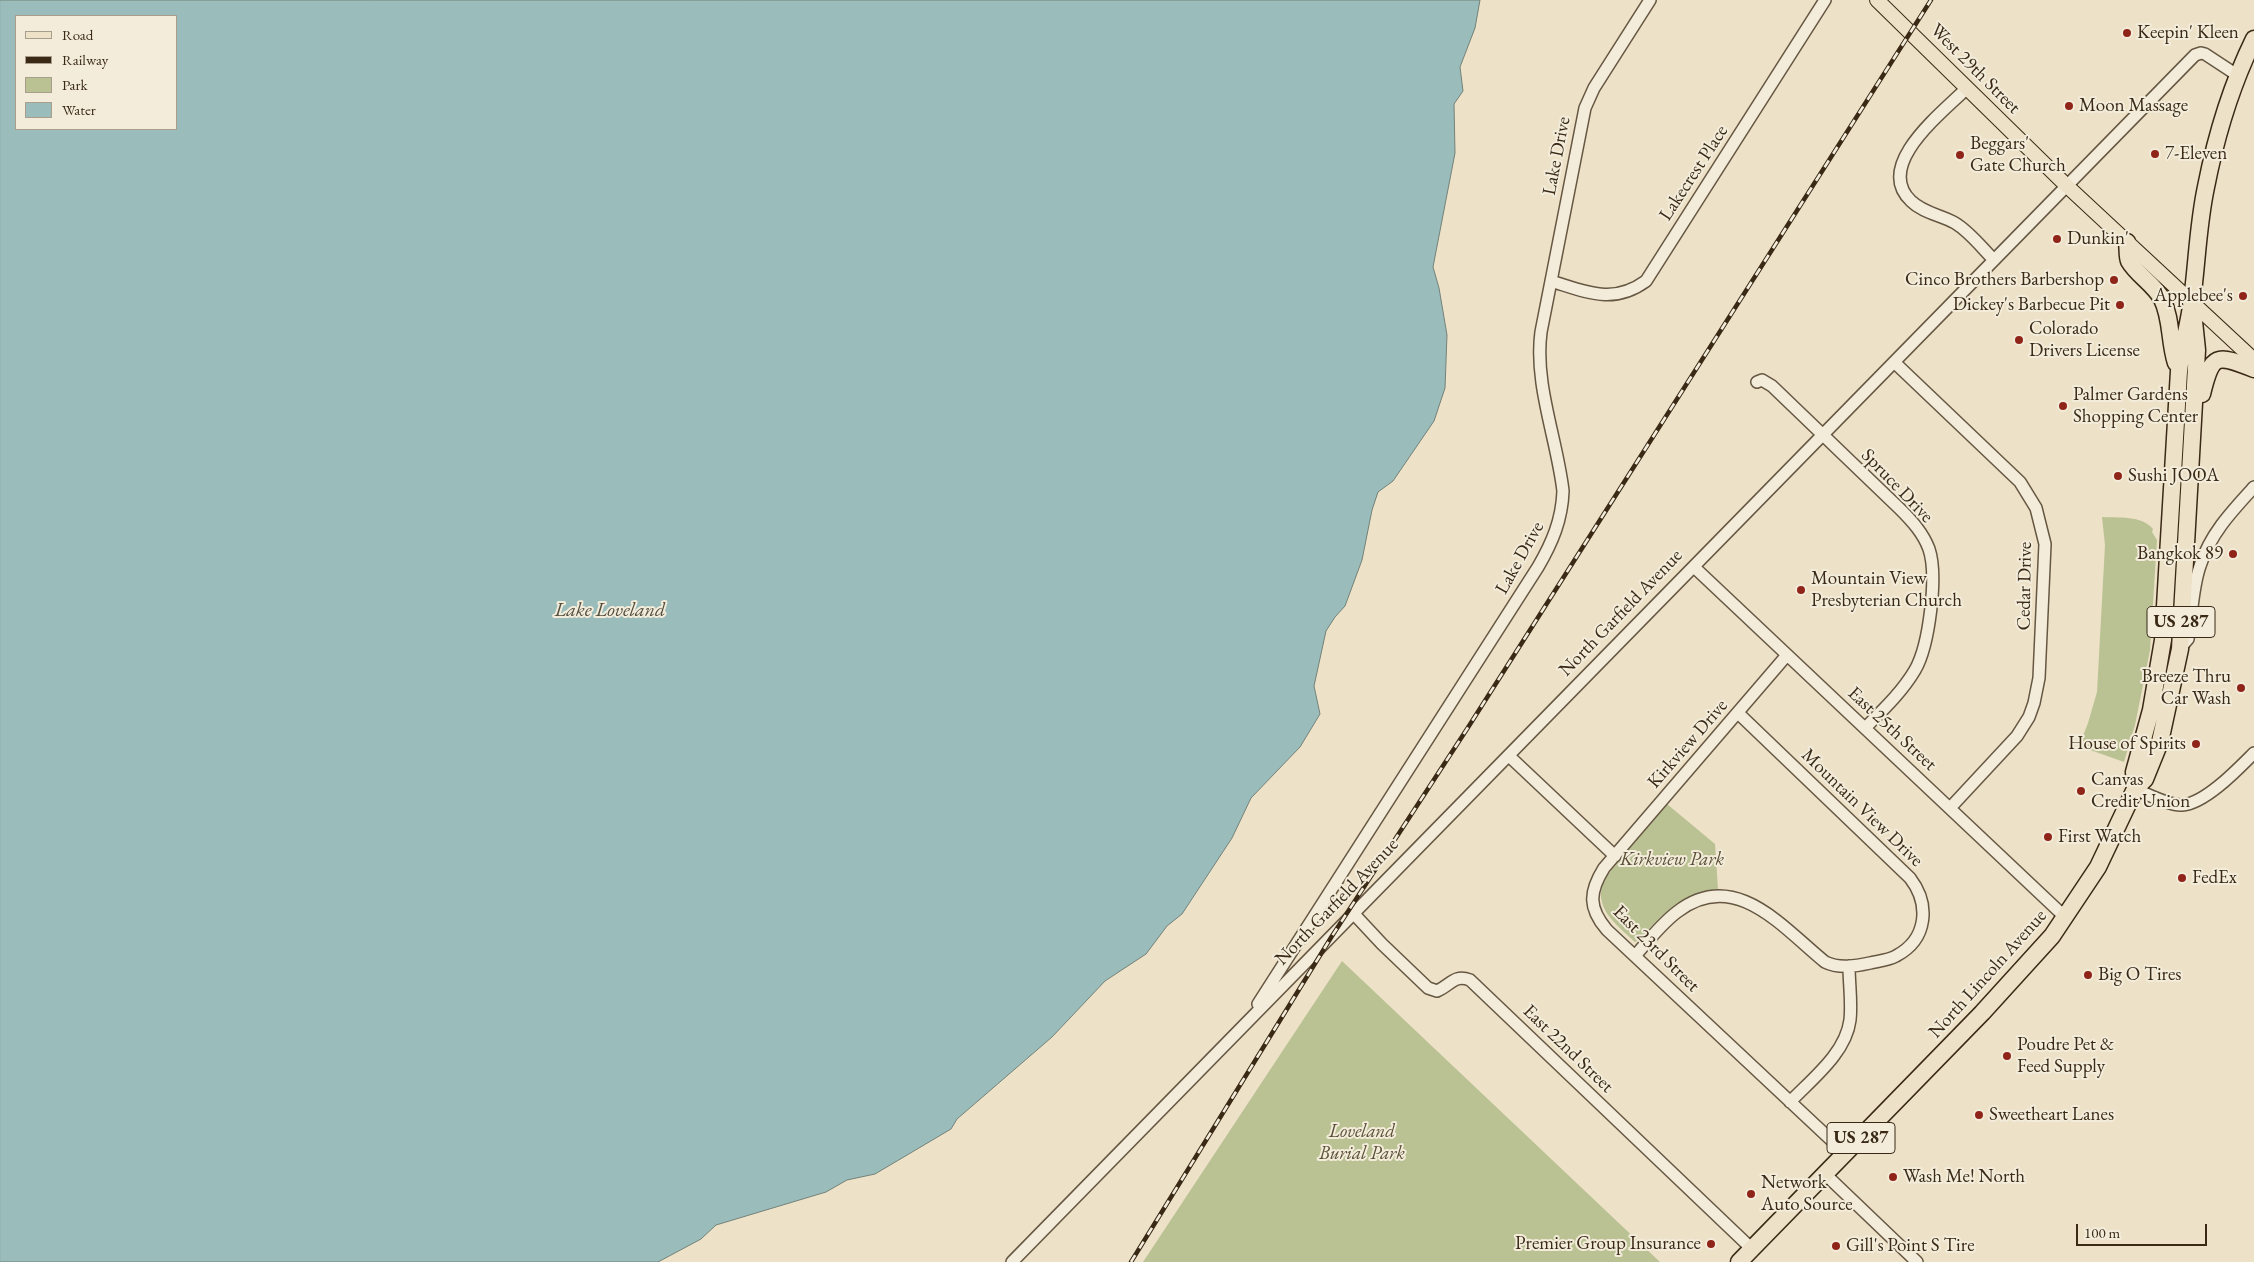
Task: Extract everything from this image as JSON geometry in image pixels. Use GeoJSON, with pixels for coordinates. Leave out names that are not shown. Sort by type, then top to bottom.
{"type":"FeatureCollection","features":[{"type":"Feature","properties":{"kind":"highway","name":"US 287"},"geometry":{"type":"LineString","coordinates":[[2135,789],[2134,772],[2155,692],[2164,630],[2182,344],[2192,302],[2206,187],[2222,119],[2237,75],[2254,39]]}},
{"type":"Feature","properties":{"kind":"highway"},"geometry":{"type":"LineString","coordinates":[[2127,242],[2129,261],[2155,287],[2163,300],[2169,320],[2172,350],[2180,371]]}},
{"type":"Feature","properties":{"kind":"highway","name":"US 287"},"geometry":{"type":"LineString","coordinates":[[2135,789],[2145,779],[2160,742],[2180,649],[2197,350],[2192,302]]}},
{"type":"Feature","properties":{"kind":"highway"},"geometry":{"type":"LineString","coordinates":[[2191,445],[2208,370],[2211,365],[2225,359],[2254,369]]}},
{"type":"Feature","properties":{"kind":"highway","name":"North Lincoln Avenue"},"geometry":{"type":"LineString","coordinates":[[1739,1262],[1982,1013],[2052,936],[2098,867],[2135,789]]}},
{"type":"Feature","properties":{"kind":"main road","name":"West 29th Street"},"geometry":{"type":"LineString","coordinates":[[1877,0],[2067,186],[2254,360]]}},
{"type":"Feature","properties":{"kind":"street","name":"Lake Drive"},"geometry":{"type":"LineString","coordinates":[[1248,1021],[1538,567],[1556,533],[1562,511],[1564,491],[1541,377],[1538,353],[1541,332],[1580,128],[1587,101],[1650,0]]}},
{"type":"Feature","properties":{"kind":"street","name":"Lakecrest Place"},"geometry":{"type":"LineString","coordinates":[[1552,281],[1588,292],[1610,295],[1632,291],[1646,281],[1825,0]]}},
{"type":"Feature","properties":{"kind":"street","name":"North Garfield Avenue"},"geometry":{"type":"LineString","coordinates":[[1012,1262],[2196,55],[2206,54],[2237,75]]}},
{"type":"Feature","properties":{"kind":"street"},"geometry":{"type":"LineString","coordinates":[[1967,88],[1912,144],[1900,165],[1900,177],[1902,189],[1910,201],[1919,208],[1954,223],[1994,260]]}},
{"type":"Feature","properties":{"kind":"street","name":"Cedar Drive"},"geometry":{"type":"LineString","coordinates":[[1894,362],[2020,482],[2036,508],[2045,544],[2039,678],[2029,717],[2016,736],[1950,808]]}},
{"type":"Feature","properties":{"kind":"street","name":"Spruce Drive"},"geometry":{"type":"LineString","coordinates":[[1757,382],[1762,380],[1772,386],[1914,523],[1924,539],[1931,557],[1932,583],[1928,627],[1921,658],[1896,696],[1865,728]]}},
{"type":"Feature","properties":{"kind":"street"},"geometry":{"type":"LineString","coordinates":[[2180,649],[2188,639],[2199,567],[2211,539],[2228,516],[2254,487]]}},
{"type":"Feature","properties":{"kind":"street","name":"East 25th Street"},"geometry":{"type":"LineString","coordinates":[[1694,567],[2065,917]]}},
{"type":"Feature","properties":{"kind":"street","name":"Kirkview Drive"},"geometry":{"type":"LineString","coordinates":[[1614,856],[1787,655]]}},
{"type":"Feature","properties":{"kind":"street","name":"Mountain View Drive"},"geometry":{"type":"LineString","coordinates":[[1635,956],[1677,912],[1693,902],[1708,897],[1727,896],[1743,900],[1761,909],[1825,962],[1832,965],[1848,966],[1895,956],[1914,942],[1922,927],[1924,908],[1913,882],[1898,865],[1738,713]]}},
{"type":"Feature","properties":{"kind":"street"},"geometry":{"type":"LineString","coordinates":[[2135,789],[2176,804],[2185,805],[2215,788],[2254,753]]}},
{"type":"Feature","properties":{"kind":"street"},"geometry":{"type":"LineString","coordinates":[[1509,756],[1614,856]]}},
{"type":"Feature","properties":{"kind":"street","name":"East 23rd Street"},"geometry":{"type":"LineString","coordinates":[[1614,856],[1596,881],[1592,901],[1599,920],[1845,1153]]}},
{"type":"Feature","properties":{"kind":"street","name":"East 22nd Street"},"geometry":{"type":"LineString","coordinates":[[1354,914],[1428,988],[1437,991],[1456,978],[1463,977],[1470,980],[1752,1249]]}},
{"type":"Feature","properties":{"kind":"street"},"geometry":{"type":"LineString","coordinates":[[1790,1102],[1839,1049],[1848,1031],[1851,1012],[1848,966]]}},
{"type":"Feature","properties":{"kind":"street"},"geometry":{"type":"LineString","coordinates":[[1825,1174],[1917,1262]]}},
{"type":"Feature","properties":{"kind":"green space"},"geometry":{"type":"Polygon","coordinates":[[[2102,517],[2129,518],[2142,521],[2153,529],[2152,532],[2157,540],[2150,650],[2135,725],[2124,762],[2079,746],[2097,692],[2105,545],[2102,517]]]}},
{"type":"Feature","properties":{"kind":"green space","name":"Kirkview Park"},"geometry":{"type":"Polygon","coordinates":[[[1667,804],[1715,844],[1718,889],[1705,891],[1683,900],[1665,913],[1635,942],[1608,914],[1603,906],[1601,888],[1605,878],[1667,804]]]}},
{"type":"Feature","properties":{"kind":"green space","name":"Loveland Burial Park"},"geometry":{"type":"Polygon","coordinates":[[[1342,961],[1660,1262],[1143,1262],[1342,961]]]}},
{"type":"Feature","properties":{"kind":"water","name":"Lake Loveland"},"geometry":{"type":"Polygon","coordinates":[[[0,0],[1480,0],[1475,28],[1460,67],[1463,91],[1454,104],[1455,153],[1433,267],[1439,288],[1447,335],[1445,388],[1434,421],[1393,481],[1378,492],[1372,510],[1362,560],[1345,606],[1326,631],[1314,686],[1320,714],[1300,747],[1251,798],[1232,838],[1182,914],[1167,926],[1146,954],[1105,981],[1052,1037],[957,1119],[951,1129],[875,1174],[847,1180],[826,1192],[716,1225],[701,1239],[658,1262],[0,1262],[0,0]]]}},
{"type":"Feature","properties":{"kind":"railway"},"geometry":{"type":"LineString","coordinates":[[1131,1262],[1332,936],[1467,729],[1931,0]]}},
{"type":"Feature","properties":{"kind":"place","name":"Keepin' Kleen"},"geometry":{"type":"Point","coordinates":[2127,33]}},
{"type":"Feature","properties":{"kind":"place","name":"Moon Massage"},"geometry":{"type":"Point","coordinates":[2069,106]}},
{"type":"Feature","properties":{"kind":"place","name":"7-Eleven"},"geometry":{"type":"Point","coordinates":[2155,154]}},
{"type":"Feature","properties":{"kind":"place","name":"Beggars' Gate Church"},"geometry":{"type":"Point","coordinates":[1960,155]}},
{"type":"Feature","properties":{"kind":"place","name":"Dunkin'"},"geometry":{"type":"Point","coordinates":[2057,239]}},
{"type":"Feature","properties":{"kind":"place","name":"Cinco Brothers Barbershop"},"geometry":{"type":"Point","coordinates":[2114,280]}},
{"type":"Feature","properties":{"kind":"place","name":"Applebee's"},"geometry":{"type":"Point","coordinates":[2243,296]}},
{"type":"Feature","properties":{"kind":"place","name":"Dickey's Barbecue Pit"},"geometry":{"type":"Point","coordinates":[2120,305]}},
{"type":"Feature","properties":{"kind":"place","name":"Colorado Drivers License"},"geometry":{"type":"Point","coordinates":[2019,340]}},
{"type":"Feature","properties":{"kind":"place","name":"Palmer Gardens Shopping Center"},"geometry":{"type":"Point","coordinates":[2063,406]}},
{"type":"Feature","properties":{"kind":"place","name":"Sushi JOOA"},"geometry":{"type":"Point","coordinates":[2118,476]}},
{"type":"Feature","properties":{"kind":"place","name":"Bangkok 89"},"geometry":{"type":"Point","coordinates":[2233,554]}},
{"type":"Feature","properties":{"kind":"place","name":"Mountain View Presbyterian Church"},"geometry":{"type":"Point","coordinates":[1801,590]}},
{"type":"Feature","properties":{"kind":"place","name":"Breeze Thru Car Wash"},"geometry":{"type":"Point","coordinates":[2241,688]}},
{"type":"Feature","properties":{"kind":"place","name":"House of Spirits"},"geometry":{"type":"Point","coordinates":[2196,744]}},
{"type":"Feature","properties":{"kind":"place","name":"Canvas Credit Union"},"geometry":{"type":"Point","coordinates":[2081,791]}},
{"type":"Feature","properties":{"kind":"place","name":"First Watch"},"geometry":{"type":"Point","coordinates":[2048,837]}},
{"type":"Feature","properties":{"kind":"place","name":"FedEx"},"geometry":{"type":"Point","coordinates":[2182,878]}},
{"type":"Feature","properties":{"kind":"place","name":"Big O Tires"},"geometry":{"type":"Point","coordinates":[2088,975]}},
{"type":"Feature","properties":{"kind":"place","name":"Poudre Pet & Feed Supply"},"geometry":{"type":"Point","coordinates":[2007,1056]}},
{"type":"Feature","properties":{"kind":"place","name":"Sweetheart Lanes"},"geometry":{"type":"Point","coordinates":[1979,1115]}},
{"type":"Feature","properties":{"kind":"place","name":"Wash Me! North"},"geometry":{"type":"Point","coordinates":[1893,1177]}},
{"type":"Feature","properties":{"kind":"place","name":"Network Auto Source"},"geometry":{"type":"Point","coordinates":[1751,1194]}},
{"type":"Feature","properties":{"kind":"place","name":"Premier Group Insurance"},"geometry":{"type":"Point","coordinates":[1711,1244]}},
{"type":"Feature","properties":{"kind":"place","name":"Gill's Point S Tire"},"geometry":{"type":"Point","coordinates":[1836,1246]}}]}
